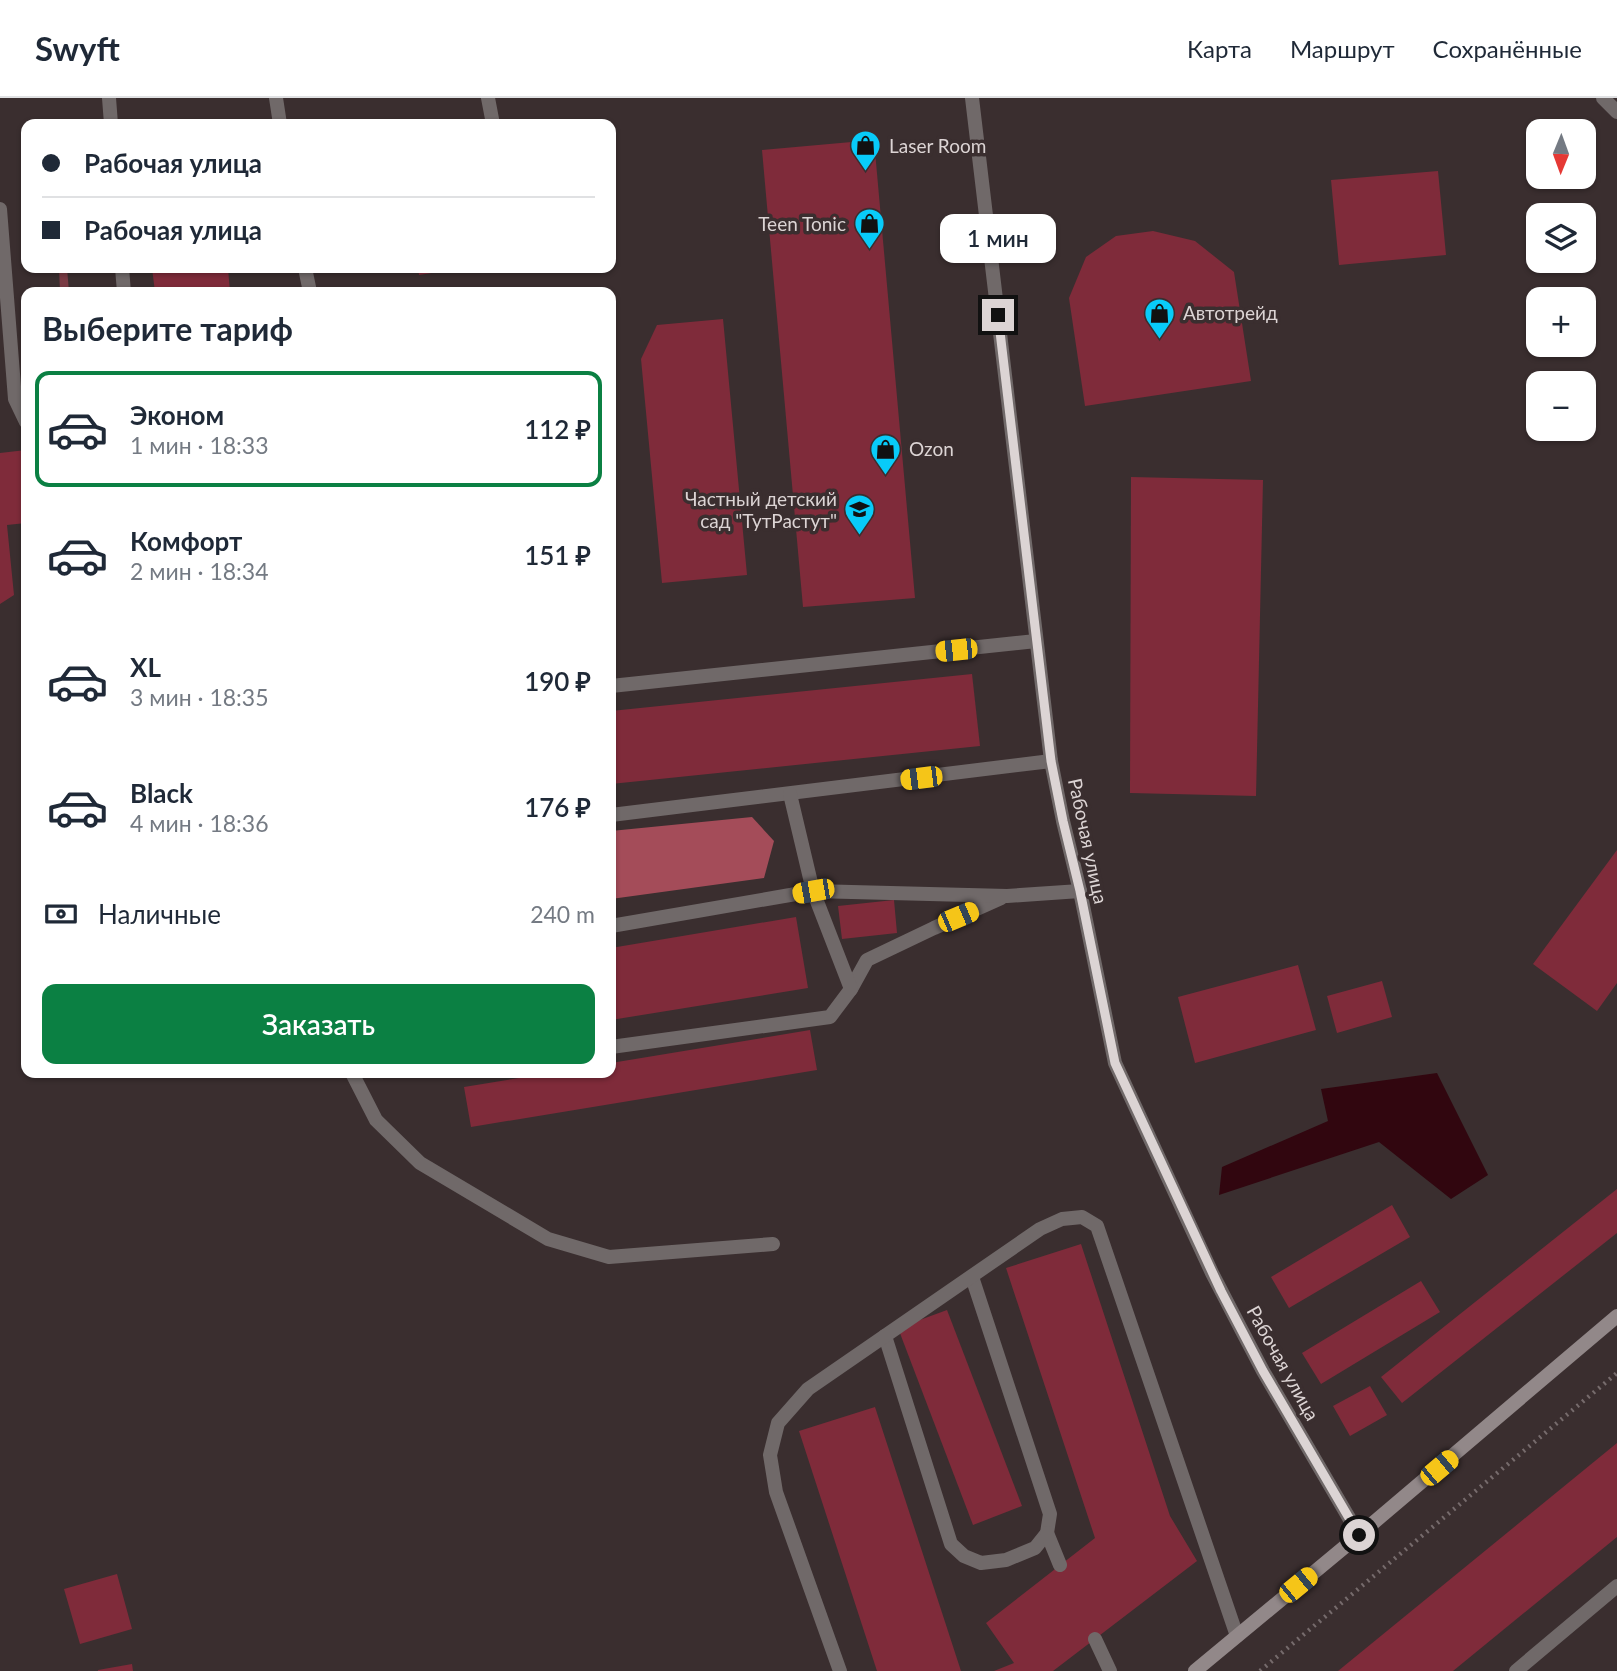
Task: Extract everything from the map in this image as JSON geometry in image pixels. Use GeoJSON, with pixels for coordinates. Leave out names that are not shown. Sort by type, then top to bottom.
{"type":"FeatureCollection","features":[{"type":"Feature","properties":{"kind":"street"},"geometry":{"type":"LineString","coordinates":[[109,98],[111,119]]}},
{"type":"Feature","properties":{"kind":"street"},"geometry":{"type":"LineString","coordinates":[[276,98],[279,119]]}},
{"type":"Feature","properties":{"kind":"street"},"geometry":{"type":"LineString","coordinates":[[488,98],[493,119]]}},
{"type":"Feature","properties":{"kind":"street","name":"Рабочая улица"},"geometry":{"type":"LineString","coordinates":[[972,98],[1051,761],[1115,1063],[1212,1273],[1263,1371],[1359,1535]]}},
{"type":"Feature","properties":{"kind":"street"},"geometry":{"type":"LineString","coordinates":[[1603,98],[1617,112]]}},
{"type":"Feature","properties":{"kind":"street"},"geometry":{"type":"LineString","coordinates":[[0,209],[15,399],[21,412]]}},
{"type":"Feature","properties":{"kind":"street"},"geometry":{"type":"LineString","coordinates":[[616,685],[1036,641]]}},
{"type":"Feature","properties":{"kind":"street"},"geometry":{"type":"LineString","coordinates":[[616,814],[1051,761]]}},
{"type":"Feature","properties":{"kind":"street"},"geometry":{"type":"LineString","coordinates":[[790,794],[813,891],[851,989]]}},
{"type":"Feature","properties":{"kind":"street"},"geometry":{"type":"LineString","coordinates":[[616,925],[813,891],[1007,896],[1080,891]]}},
{"type":"Feature","properties":{"kind":"street"},"geometry":{"type":"LineString","coordinates":[[616,1046],[830,1017],[851,989],[867,960],[1007,896]]}},
{"type":"Feature","properties":{"kind":"street"},"geometry":{"type":"LineString","coordinates":[[355,1078],[376,1120],[420,1163],[548,1238],[609,1257],[773,1244]]}},
{"type":"Feature","properties":{"kind":"street"},"geometry":{"type":"LineString","coordinates":[[840,1671],[776,1492],[769,1455],[778,1423],[808,1389],[1040,1229],[1062,1219],[1082,1217],[1097,1226],[1237,1636]]}},
{"type":"Feature","properties":{"kind":"street"},"geometry":{"type":"LineString","coordinates":[[886,1336],[951,1544],[964,1556],[981,1563],[1006,1560],[1035,1548],[1047,1532],[1050,1514],[972,1277]]}},
{"type":"Feature","properties":{"kind":"street"},"geometry":{"type":"LineString","coordinates":[[1195,1671],[1617,1316]]}},
{"type":"Feature","properties":{"kind":"street"},"geometry":{"type":"LineString","coordinates":[[1047,1532],[1060,1565]]}},
{"type":"Feature","properties":{"kind":"street"},"geometry":{"type":"LineString","coordinates":[[1516,1671],[1617,1586]]}},
{"type":"Feature","properties":{"kind":"street"},"geometry":{"type":"LineString","coordinates":[[1095,1639],[1110,1671]]}},
{"type":"Feature","properties":{"kind":"path"},"geometry":{"type":"LineString","coordinates":[[1260,1671],[1617,1373]]}},
{"type":"Feature","properties":{"kind":"shaded area"},"geometry":{"type":"Polygon","coordinates":[[[59,273],[67,273],[69,287],[60,287],[59,273]]]}},
{"type":"Feature","properties":{"kind":"shaded area"},"geometry":{"type":"Polygon","coordinates":[[[752,817],[774,841],[764,878],[616,898],[616,831],[752,817]]]}},
{"type":"Feature","properties":{"kind":"shaded area"},"geometry":{"type":"Polygon","coordinates":[[[1437,1073],[1488,1175],[1451,1199],[1379,1142],[1219,1195],[1222,1167],[1328,1121],[1321,1089],[1437,1073]]]}},
{"type":"Feature","properties":{"kind":"building"},"geometry":{"type":"Polygon","coordinates":[[[874,140],[915,598],[803,607],[762,150],[874,140]]]}},
{"type":"Feature","properties":{"kind":"building"},"geometry":{"type":"Polygon","coordinates":[[[1438,171],[1446,255],[1339,265],[1331,180],[1438,171]]]}},
{"type":"Feature","properties":{"kind":"building","name":"Автотрейд"},"geometry":{"type":"Polygon","coordinates":[[[1153,231],[1195,241],[1234,272],[1251,381],[1085,406],[1069,298],[1086,257],[1116,236],[1153,231]]]}},
{"type":"Feature","properties":{"kind":"building"},"geometry":{"type":"Polygon","coordinates":[[[153,273],[228,273],[230,287],[154,287],[153,273]]]}},
{"type":"Feature","properties":{"kind":"building"},"geometry":{"type":"Polygon","coordinates":[[[723,319],[747,575],[662,583],[641,359],[657,325],[723,319]]]}},
{"type":"Feature","properties":{"kind":"building"},"geometry":{"type":"Polygon","coordinates":[[[21,451],[21,524],[7,525],[14,595],[0,604],[0,453],[21,451]]]}},
{"type":"Feature","properties":{"kind":"building"},"geometry":{"type":"Polygon","coordinates":[[[1131,477],[1263,480],[1256,796],[1130,793],[1131,477]]]}},
{"type":"Feature","properties":{"kind":"building"},"geometry":{"type":"Polygon","coordinates":[[[972,674],[980,746],[616,783],[616,710],[972,674]]]}},
{"type":"Feature","properties":{"kind":"building"},"geometry":{"type":"Polygon","coordinates":[[[1617,850],[1617,983],[1597,1011],[1533,964],[1617,850]]]}},
{"type":"Feature","properties":{"kind":"building"},"geometry":{"type":"Polygon","coordinates":[[[894,900],[897,933],[842,939],[838,906],[894,900]]]}},
{"type":"Feature","properties":{"kind":"building"},"geometry":{"type":"Polygon","coordinates":[[[796,917],[808,988],[616,1019],[616,947],[796,917]]]}},
{"type":"Feature","properties":{"kind":"building"},"geometry":{"type":"Polygon","coordinates":[[[1298,965],[1316,1030],[1195,1063],[1178,997],[1298,965]]]}},
{"type":"Feature","properties":{"kind":"building"},"geometry":{"type":"Polygon","coordinates":[[[1382,981],[1392,1017],[1337,1033],[1327,996],[1382,981]]]}},
{"type":"Feature","properties":{"kind":"building"},"geometry":{"type":"Polygon","coordinates":[[[810,1030],[817,1070],[471,1127],[464,1087],[519,1078],[616,1078],[616,1062],[810,1030]]]}},
{"type":"Feature","properties":{"kind":"building"},"geometry":{"type":"Polygon","coordinates":[[[1617,1189],[1617,1233],[1402,1403],[1381,1377],[1617,1189]]]}},
{"type":"Feature","properties":{"kind":"building"},"geometry":{"type":"Polygon","coordinates":[[[1392,1205],[1410,1237],[1289,1308],[1271,1277],[1392,1205]]]}},
{"type":"Feature","properties":{"kind":"building"},"geometry":{"type":"Polygon","coordinates":[[[1081,1244],[1170,1516],[1197,1561],[1053,1671],[994,1671],[1014,1663],[986,1623],[1095,1538],[1006,1268],[1081,1244]]]}},
{"type":"Feature","properties":{"kind":"building"},"geometry":{"type":"Polygon","coordinates":[[[1421,1281],[1440,1312],[1321,1384],[1302,1353],[1421,1281]]]}},
{"type":"Feature","properties":{"kind":"building"},"geometry":{"type":"Polygon","coordinates":[[[947,1310],[1022,1506],[973,1525],[898,1328],[947,1310]]]}},
{"type":"Feature","properties":{"kind":"building"},"geometry":{"type":"Polygon","coordinates":[[[1370,1386],[1387,1415],[1350,1436],[1333,1406],[1370,1386]]]}},
{"type":"Feature","properties":{"kind":"building"},"geometry":{"type":"Polygon","coordinates":[[[875,1407],[961,1671],[877,1671],[799,1431],[875,1407]]]}},
{"type":"Feature","properties":{"kind":"building"},"geometry":{"type":"Polygon","coordinates":[[[1617,1443],[1617,1537],[1453,1671],[1338,1671],[1617,1443]]]}},
{"type":"Feature","properties":{"kind":"building"},"geometry":{"type":"Polygon","coordinates":[[[117,1574],[132,1629],[80,1644],[64,1589],[117,1574]]]}},
{"type":"Feature","properties":{"kind":"building"},"geometry":{"type":"Polygon","coordinates":[[[132,1664],[133,1671],[98,1671],[98,1670],[132,1664]]]}},
{"type":"Feature","properties":{"kind":"place","name":"Laser Room"},"geometry":{"type":"Point","coordinates":[866,173]}},
{"type":"Feature","properties":{"kind":"place","name":"Teen Tonic"},"geometry":{"type":"Point","coordinates":[869,251]}},
{"type":"Feature","properties":{"kind":"place","name":"Автотрейд"},"geometry":{"type":"Point","coordinates":[1160,340]}},
{"type":"Feature","properties":{"kind":"place","name":"Ozon"},"geometry":{"type":"Point","coordinates":[886,476]}},
{"type":"Feature","properties":{"kind":"place","name":"Частный детский сад \"ТутРастут\""},"geometry":{"type":"Point","coordinates":[860,537]}},
{"type":"Feature","properties":{"kind":"route"},"geometry":{"type":"LineString","coordinates":[[998,315],[1051,761],[1115,1063],[1221,1291],[1263,1371],[1359,1535]]}}]}
